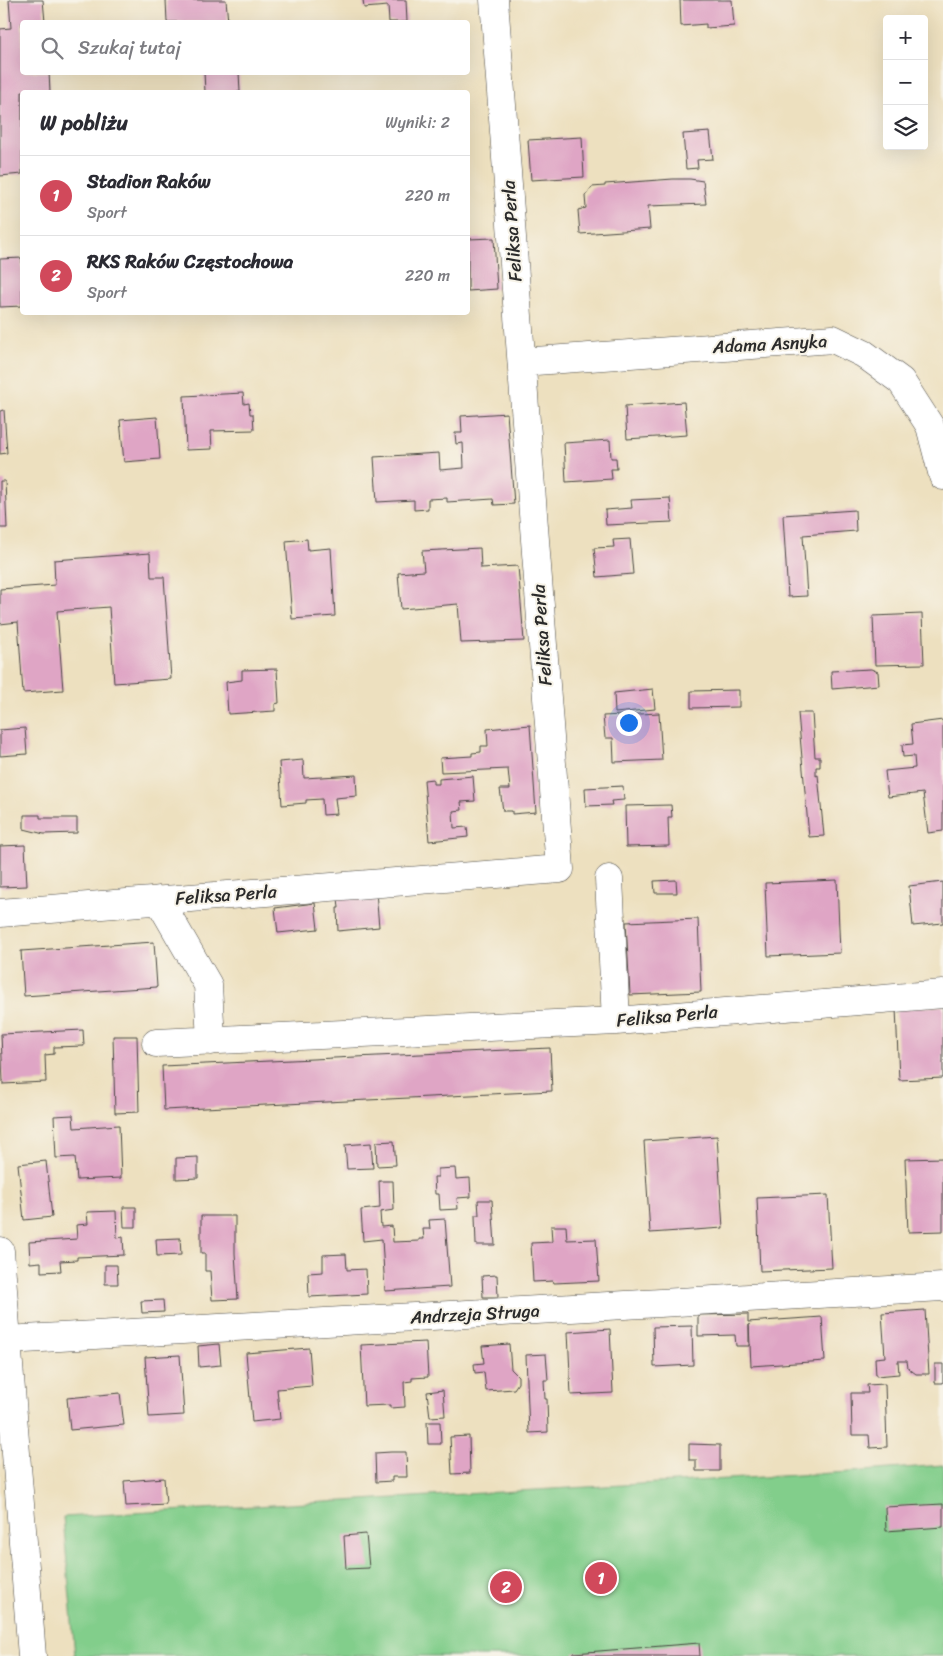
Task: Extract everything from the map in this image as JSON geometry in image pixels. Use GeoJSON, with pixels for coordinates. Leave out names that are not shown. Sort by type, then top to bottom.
{"type":"FeatureCollection","features":[{"type":"Feature","properties":{"kind":"street","name":"Feliksa Perla"},"geometry":{"type":"LineString","coordinates":[[0,913],[560,869],[494,0]]}},
{"type":"Feature","properties":{"kind":"street","name":"Adama Asnyka"},"geometry":{"type":"LineString","coordinates":[[522,362],[833,339],[864,354],[901,381],[930,426],[943,476]]}},
{"type":"Feature","properties":{"kind":"street"},"geometry":{"type":"LineString","coordinates":[[609,879],[616,1020]]}},
{"type":"Feature","properties":{"kind":"street","name":"Feliksa Perla"},"geometry":{"type":"LineString","coordinates":[[159,900],[208,985],[211,1041]]}},
{"type":"Feature","properties":{"kind":"street","name":"Feliksa Perla"},"geometry":{"type":"LineString","coordinates":[[156,1043],[616,1020],[943,994]]}},
{"type":"Feature","properties":{"kind":"street"},"geometry":{"type":"LineString","coordinates":[[0,1251],[32,1656]]}},
{"type":"Feature","properties":{"kind":"street","name":"Andrzeja Struga"},"geometry":{"type":"LineString","coordinates":[[7,1340],[943,1287]]}},
{"type":"Feature","properties":{"kind":"green space"},"geometry":{"type":"Polygon","coordinates":[[[943,1465],[943,1656],[75,1656],[63,1517],[850,1472],[943,1465]]]}},
{"type":"Feature","properties":{"kind":"building"},"geometry":{"type":"Polygon","coordinates":[[[9,0],[43,0],[45,20],[20,20],[20,75],[49,75],[50,90],[20,90],[20,174],[0,176],[0,29],[11,28],[9,0]]]}},
{"type":"Feature","properties":{"kind":"building"},"geometry":{"type":"Polygon","coordinates":[[[166,0],[226,0],[228,20],[167,20],[166,0]]]}},
{"type":"Feature","properties":{"kind":"building"},"geometry":{"type":"Polygon","coordinates":[[[363,0],[406,0],[407,20],[389,20],[388,6],[364,8],[363,0]]]}},
{"type":"Feature","properties":{"kind":"building"},"geometry":{"type":"Polygon","coordinates":[[[680,0],[732,0],[734,26],[706,28],[706,24],[681,26],[680,0]]]}},
{"type":"Feature","properties":{"kind":"building"},"geometry":{"type":"Polygon","coordinates":[[[204,75],[239,75],[240,90],[205,90],[204,75]]]}},
{"type":"Feature","properties":{"kind":"building"},"geometry":{"type":"Polygon","coordinates":[[[710,132],[713,159],[697,160],[698,168],[686,169],[683,134],[710,132]]]}},
{"type":"Feature","properties":{"kind":"building"},"geometry":{"type":"Polygon","coordinates":[[[582,137],[584,177],[531,180],[528,140],[582,137]]]}},
{"type":"Feature","properties":{"kind":"building"},"geometry":{"type":"Polygon","coordinates":[[[673,179],[703,181],[706,204],[648,206],[650,229],[580,234],[578,210],[586,208],[585,196],[592,187],[605,186],[605,184],[673,179]]]}},
{"type":"Feature","properties":{"kind":"building"},"geometry":{"type":"Polygon","coordinates":[[[494,238],[497,289],[470,291],[470,239],[494,238]]]}},
{"type":"Feature","properties":{"kind":"building"},"geometry":{"type":"Polygon","coordinates":[[[20,258],[20,306],[0,307],[0,259],[20,258]]]}},
{"type":"Feature","properties":{"kind":"building"},"geometry":{"type":"Polygon","coordinates":[[[243,393],[244,404],[249,403],[250,414],[253,414],[254,430],[211,431],[212,449],[186,450],[184,396],[243,393]]]}},
{"type":"Feature","properties":{"kind":"building"},"geometry":{"type":"Polygon","coordinates":[[[684,402],[687,435],[627,439],[625,406],[684,402]]]}},
{"type":"Feature","properties":{"kind":"building"},"geometry":{"type":"Polygon","coordinates":[[[4,410],[7,453],[0,454],[0,411],[4,410]]]}},
{"type":"Feature","properties":{"kind":"building"},"geometry":{"type":"Polygon","coordinates":[[[507,413],[514,504],[494,505],[493,499],[447,502],[447,498],[428,499],[428,509],[414,510],[414,500],[377,502],[374,457],[439,453],[440,470],[464,468],[463,443],[456,444],[455,433],[462,433],[461,416],[507,413]]]}},
{"type":"Feature","properties":{"kind":"building"},"geometry":{"type":"Polygon","coordinates":[[[157,417],[160,459],[124,462],[120,420],[157,417]]]}},
{"type":"Feature","properties":{"kind":"building"},"geometry":{"type":"Polygon","coordinates":[[[610,440],[611,458],[616,458],[617,469],[611,469],[612,479],[566,482],[564,443],[610,440]]]}},
{"type":"Feature","properties":{"kind":"building"},"geometry":{"type":"Polygon","coordinates":[[[0,481],[5,481],[7,528],[0,528],[0,481]]]}},
{"type":"Feature","properties":{"kind":"building"},"geometry":{"type":"Polygon","coordinates":[[[670,498],[672,522],[606,525],[605,510],[632,508],[631,500],[670,498]]]}},
{"type":"Feature","properties":{"kind":"building"},"geometry":{"type":"Polygon","coordinates":[[[855,510],[856,531],[803,535],[807,596],[788,597],[783,515],[855,510]]]}},
{"type":"Feature","properties":{"kind":"building"},"geometry":{"type":"Polygon","coordinates":[[[307,539],[308,550],[331,548],[335,616],[292,619],[286,541],[307,539]]]}},
{"type":"Feature","properties":{"kind":"building"},"geometry":{"type":"Polygon","coordinates":[[[630,539],[633,574],[597,577],[594,548],[614,547],[613,540],[630,539]]]}},
{"type":"Feature","properties":{"kind":"building"},"geometry":{"type":"Polygon","coordinates":[[[480,548],[481,568],[518,566],[524,641],[461,643],[458,604],[401,609],[398,573],[424,571],[422,551],[480,548]]]}},
{"type":"Feature","properties":{"kind":"building"},"geometry":{"type":"Polygon","coordinates":[[[150,553],[151,577],[164,577],[171,679],[114,683],[109,607],[57,611],[63,690],[23,693],[18,622],[0,624],[0,589],[55,585],[54,560],[150,553]]]}},
{"type":"Feature","properties":{"kind":"building"},"geometry":{"type":"Polygon","coordinates":[[[922,614],[924,664],[875,665],[873,616],[922,614]]]}},
{"type":"Feature","properties":{"kind":"building"},"geometry":{"type":"Polygon","coordinates":[[[277,669],[279,703],[275,704],[275,711],[228,714],[226,682],[242,680],[242,670],[277,669]]]}},
{"type":"Feature","properties":{"kind":"building"},"geometry":{"type":"Polygon","coordinates":[[[871,669],[878,672],[879,685],[832,689],[831,671],[871,669]]]}},
{"type":"Feature","properties":{"kind":"building"},"geometry":{"type":"Polygon","coordinates":[[[653,689],[655,709],[615,713],[614,693],[653,689]]]}},
{"type":"Feature","properties":{"kind":"building"},"geometry":{"type":"Polygon","coordinates":[[[739,690],[739,707],[691,708],[691,691],[739,690]]]}},
{"type":"Feature","properties":{"kind":"building"},"geometry":{"type":"Polygon","coordinates":[[[659,713],[662,760],[614,762],[613,738],[605,738],[603,716],[659,713]]]}},
{"type":"Feature","properties":{"kind":"building"},"geometry":{"type":"Polygon","coordinates":[[[798,713],[812,713],[815,757],[820,757],[820,767],[816,767],[816,776],[818,775],[824,836],[809,837],[798,713]]]}},
{"type":"Feature","properties":{"kind":"building"},"geometry":{"type":"Polygon","coordinates":[[[943,720],[943,831],[928,833],[923,793],[888,797],[885,771],[915,768],[914,756],[903,757],[902,745],[913,744],[911,724],[943,720]]]}},
{"type":"Feature","properties":{"kind":"building"},"geometry":{"type":"Polygon","coordinates":[[[530,725],[536,812],[512,814],[512,811],[503,811],[500,789],[510,789],[508,769],[441,772],[440,758],[472,756],[472,753],[481,752],[481,746],[488,746],[487,729],[530,725]]]}},
{"type":"Feature","properties":{"kind":"building"},"geometry":{"type":"Polygon","coordinates":[[[25,728],[27,754],[0,756],[0,730],[25,728]]]}},
{"type":"Feature","properties":{"kind":"building"},"geometry":{"type":"Polygon","coordinates":[[[303,760],[304,778],[356,775],[357,796],[335,798],[337,814],[323,815],[322,799],[306,800],[306,803],[282,805],[279,762],[303,760]]]}},
{"type":"Feature","properties":{"kind":"building"},"geometry":{"type":"Polygon","coordinates":[[[473,776],[475,801],[461,802],[462,810],[453,811],[454,828],[467,827],[468,837],[429,841],[424,780],[433,779],[433,784],[439,784],[439,779],[473,776]]]}},
{"type":"Feature","properties":{"kind":"building"},"geometry":{"type":"Polygon","coordinates":[[[623,786],[624,800],[611,801],[612,805],[586,806],[585,788],[623,786]]]}},
{"type":"Feature","properties":{"kind":"building"},"geometry":{"type":"Polygon","coordinates":[[[671,805],[672,817],[668,817],[669,846],[626,847],[625,806],[671,805]]]}},
{"type":"Feature","properties":{"kind":"building"},"geometry":{"type":"Polygon","coordinates":[[[24,815],[40,815],[40,818],[77,818],[77,833],[44,834],[24,829],[24,815]]]}},
{"type":"Feature","properties":{"kind":"building"},"geometry":{"type":"Polygon","coordinates":[[[25,845],[27,886],[0,887],[0,846],[25,845]]]}},
{"type":"Feature","properties":{"kind":"building"},"geometry":{"type":"Polygon","coordinates":[[[676,880],[677,893],[655,893],[654,881],[676,880]]]}},
{"type":"Feature","properties":{"kind":"building"},"geometry":{"type":"Polygon","coordinates":[[[837,880],[840,953],[768,956],[765,883],[837,880]]]}},
{"type":"Feature","properties":{"kind":"building"},"geometry":{"type":"Polygon","coordinates":[[[943,882],[943,923],[913,926],[909,886],[943,882]]]}},
{"type":"Feature","properties":{"kind":"building"},"geometry":{"type":"Polygon","coordinates":[[[376,892],[379,927],[338,931],[338,898],[376,892]]]}},
{"type":"Feature","properties":{"kind":"building"},"geometry":{"type":"Polygon","coordinates":[[[315,903],[318,929],[278,933],[275,908],[315,903]]]}},
{"type":"Feature","properties":{"kind":"building"},"geometry":{"type":"Polygon","coordinates":[[[698,919],[701,992],[630,995],[626,922],[698,919]]]}},
{"type":"Feature","properties":{"kind":"building"},"geometry":{"type":"Polygon","coordinates":[[[154,942],[157,987],[24,996],[21,951],[154,942]]]}},
{"type":"Feature","properties":{"kind":"building"},"geometry":{"type":"Polygon","coordinates":[[[943,1006],[943,1078],[899,1080],[896,1008],[943,1006]]]}},
{"type":"Feature","properties":{"kind":"building"},"geometry":{"type":"Polygon","coordinates":[[[83,1030],[84,1046],[54,1047],[54,1054],[45,1055],[46,1082],[3,1084],[1,1034],[83,1030]]]}},
{"type":"Feature","properties":{"kind":"building"},"geometry":{"type":"Polygon","coordinates":[[[113,1036],[137,1036],[139,1112],[115,1113],[113,1036]]]}},
{"type":"Feature","properties":{"kind":"building"},"geometry":{"type":"Polygon","coordinates":[[[550,1048],[552,1091],[164,1110],[162,1066],[550,1048]]]}},
{"type":"Feature","properties":{"kind":"building"},"geometry":{"type":"Polygon","coordinates":[[[73,1115],[74,1128],[119,1125],[121,1178],[77,1180],[75,1157],[56,1158],[54,1116],[73,1115]]]}},
{"type":"Feature","properties":{"kind":"building"},"geometry":{"type":"Polygon","coordinates":[[[717,1136],[723,1228],[650,1233],[644,1141],[717,1136]]]}},
{"type":"Feature","properties":{"kind":"building"},"geometry":{"type":"Polygon","coordinates":[[[394,1141],[396,1165],[377,1166],[376,1142],[394,1141]]]}},
{"type":"Feature","properties":{"kind":"building"},"geometry":{"type":"Polygon","coordinates":[[[371,1143],[373,1168],[347,1169],[345,1145],[371,1143]]]}},
{"type":"Feature","properties":{"kind":"building"},"geometry":{"type":"Polygon","coordinates":[[[198,1157],[198,1178],[176,1179],[176,1158],[198,1157]]]}},
{"type":"Feature","properties":{"kind":"building"},"geometry":{"type":"Polygon","coordinates":[[[943,1158],[943,1231],[908,1232],[905,1159],[943,1158]]]}},
{"type":"Feature","properties":{"kind":"building"},"geometry":{"type":"Polygon","coordinates":[[[46,1161],[52,1217],[24,1220],[18,1164],[46,1161]]]}},
{"type":"Feature","properties":{"kind":"building"},"geometry":{"type":"Polygon","coordinates":[[[455,1168],[456,1179],[470,1178],[471,1197],[457,1198],[458,1209],[440,1210],[439,1194],[435,1194],[434,1177],[438,1177],[438,1169],[455,1168]]]}},
{"type":"Feature","properties":{"kind":"building"},"geometry":{"type":"Polygon","coordinates":[[[379,1181],[393,1181],[394,1210],[380,1212],[381,1227],[392,1226],[393,1242],[419,1241],[419,1239],[424,1239],[423,1229],[430,1229],[429,1220],[445,1219],[450,1287],[385,1291],[382,1239],[363,1241],[361,1210],[380,1208],[379,1181]]]}},
{"type":"Feature","properties":{"kind":"building"},"geometry":{"type":"Polygon","coordinates":[[[828,1195],[832,1268],[760,1271],[757,1198],[828,1195]]]}},
{"type":"Feature","properties":{"kind":"building"},"geometry":{"type":"Polygon","coordinates":[[[478,1200],[492,1200],[495,1245],[476,1245],[475,1215],[479,1215],[478,1200]]]}},
{"type":"Feature","properties":{"kind":"building"},"geometry":{"type":"Polygon","coordinates":[[[123,1207],[136,1207],[136,1227],[124,1227],[123,1207]]]}},
{"type":"Feature","properties":{"kind":"building"},"geometry":{"type":"Polygon","coordinates":[[[116,1211],[117,1238],[123,1237],[124,1255],[77,1257],[77,1260],[60,1261],[61,1271],[41,1272],[41,1262],[30,1263],[29,1242],[77,1239],[76,1225],[88,1224],[87,1212],[116,1211]]]}},
{"type":"Feature","properties":{"kind":"building"},"geometry":{"type":"Polygon","coordinates":[[[201,1216],[235,1216],[238,1299],[212,1300],[210,1271],[205,1271],[205,1253],[201,1253],[201,1216]]]}},
{"type":"Feature","properties":{"kind":"building"},"geometry":{"type":"Polygon","coordinates":[[[551,1226],[566,1226],[567,1240],[596,1239],[599,1281],[533,1282],[531,1243],[552,1242],[551,1226]]]}},
{"type":"Feature","properties":{"kind":"building"},"geometry":{"type":"Polygon","coordinates":[[[180,1238],[181,1255],[157,1256],[156,1239],[180,1238]]]}},
{"type":"Feature","properties":{"kind":"building"},"geometry":{"type":"Polygon","coordinates":[[[346,1254],[347,1270],[366,1269],[367,1294],[309,1297],[308,1273],[323,1272],[323,1255],[346,1254]]]}},
{"type":"Feature","properties":{"kind":"building"},"geometry":{"type":"Polygon","coordinates":[[[105,1265],[117,1265],[118,1284],[105,1284],[105,1265]]]}},
{"type":"Feature","properties":{"kind":"building"},"geometry":{"type":"Polygon","coordinates":[[[497,1275],[498,1297],[483,1297],[482,1276],[497,1275]]]}},
{"type":"Feature","properties":{"kind":"building"},"geometry":{"type":"Polygon","coordinates":[[[163,1300],[164,1312],[142,1313],[141,1301],[163,1300]]]}},
{"type":"Feature","properties":{"kind":"building"},"geometry":{"type":"Polygon","coordinates":[[[925,1310],[929,1374],[916,1374],[908,1368],[907,1361],[898,1361],[899,1374],[876,1376],[875,1358],[885,1357],[882,1313],[925,1310]]]}},
{"type":"Feature","properties":{"kind":"building"},"geometry":{"type":"Polygon","coordinates":[[[748,1314],[748,1322],[822,1317],[825,1361],[751,1366],[749,1324],[749,1346],[736,1346],[735,1335],[698,1336],[698,1315],[748,1314]]]}},
{"type":"Feature","properties":{"kind":"building"},"geometry":{"type":"Polygon","coordinates":[[[692,1326],[693,1365],[654,1367],[653,1327],[692,1326]]]}},
{"type":"Feature","properties":{"kind":"building"},"geometry":{"type":"Polygon","coordinates":[[[610,1329],[613,1393],[571,1395],[568,1332],[610,1329]]]}},
{"type":"Feature","properties":{"kind":"building"},"geometry":{"type":"Polygon","coordinates":[[[426,1342],[428,1377],[412,1378],[412,1381],[404,1382],[405,1407],[390,1408],[390,1405],[364,1406],[361,1345],[426,1342]]]}},
{"type":"Feature","properties":{"kind":"building"},"geometry":{"type":"Polygon","coordinates":[[[219,1344],[221,1365],[199,1367],[198,1346],[219,1344]]]}},
{"type":"Feature","properties":{"kind":"building"},"geometry":{"type":"Polygon","coordinates":[[[509,1344],[511,1369],[518,1376],[518,1383],[514,1389],[486,1391],[484,1372],[475,1373],[474,1364],[484,1363],[482,1346],[509,1344]]]}},
{"type":"Feature","properties":{"kind":"building"},"geometry":{"type":"Polygon","coordinates":[[[309,1348],[312,1386],[277,1389],[280,1419],[252,1422],[246,1353],[309,1348]]]}},
{"type":"Feature","properties":{"kind":"building"},"geometry":{"type":"Polygon","coordinates":[[[546,1354],[548,1380],[544,1380],[545,1399],[547,1399],[548,1432],[529,1433],[526,1355],[546,1354]]]}},
{"type":"Feature","properties":{"kind":"building"},"geometry":{"type":"Polygon","coordinates":[[[180,1355],[184,1415],[149,1417],[145,1357],[180,1355]]]}},
{"type":"Feature","properties":{"kind":"building"},"geometry":{"type":"Polygon","coordinates":[[[935,1364],[943,1364],[943,1383],[935,1383],[935,1364]]]}},
{"type":"Feature","properties":{"kind":"building"},"geometry":{"type":"Polygon","coordinates":[[[885,1384],[887,1447],[870,1448],[869,1435],[852,1435],[851,1393],[868,1393],[867,1385],[885,1384]]]}},
{"type":"Feature","properties":{"kind":"building"},"geometry":{"type":"Polygon","coordinates":[[[443,1390],[445,1416],[430,1417],[427,1392],[443,1390]]]}},
{"type":"Feature","properties":{"kind":"building"},"geometry":{"type":"Polygon","coordinates":[[[120,1393],[124,1425],[70,1430],[67,1398],[120,1393]]]}},
{"type":"Feature","properties":{"kind":"building"},"geometry":{"type":"Polygon","coordinates":[[[427,1422],[440,1422],[441,1444],[428,1444],[427,1422]]]}},
{"type":"Feature","properties":{"kind":"building"},"geometry":{"type":"Polygon","coordinates":[[[469,1436],[470,1473],[452,1474],[450,1437],[469,1436]]]}},
{"type":"Feature","properties":{"kind":"building"},"geometry":{"type":"Polygon","coordinates":[[[689,1444],[720,1445],[720,1471],[696,1471],[696,1460],[689,1460],[689,1444]]]}},
{"type":"Feature","properties":{"kind":"building"},"geometry":{"type":"Polygon","coordinates":[[[406,1452],[407,1477],[392,1477],[392,1481],[376,1482],[375,1453],[406,1452]]]}},
{"type":"Feature","properties":{"kind":"building"},"geometry":{"type":"Polygon","coordinates":[[[164,1478],[166,1504],[126,1506],[124,1481],[164,1478]]]}},
{"type":"Feature","properties":{"kind":"building"},"geometry":{"type":"Polygon","coordinates":[[[943,1504],[943,1527],[886,1531],[885,1507],[943,1504]]]}},
{"type":"Feature","properties":{"kind":"building"},"geometry":{"type":"Polygon","coordinates":[[[366,1534],[369,1568],[346,1569],[344,1536],[366,1534]]]}},
{"type":"Feature","properties":{"kind":"building"},"geometry":{"type":"Polygon","coordinates":[[[699,1643],[700,1656],[574,1656],[574,1653],[699,1643]]]}},
{"type":"Feature","properties":{"kind":"place","name":"Stadion Raków"},"geometry":{"type":"Point","coordinates":[601,1578]}},
{"type":"Feature","properties":{"kind":"place","name":"RKS Raków Częstochowa"},"geometry":{"type":"Point","coordinates":[506,1587]}}]}
